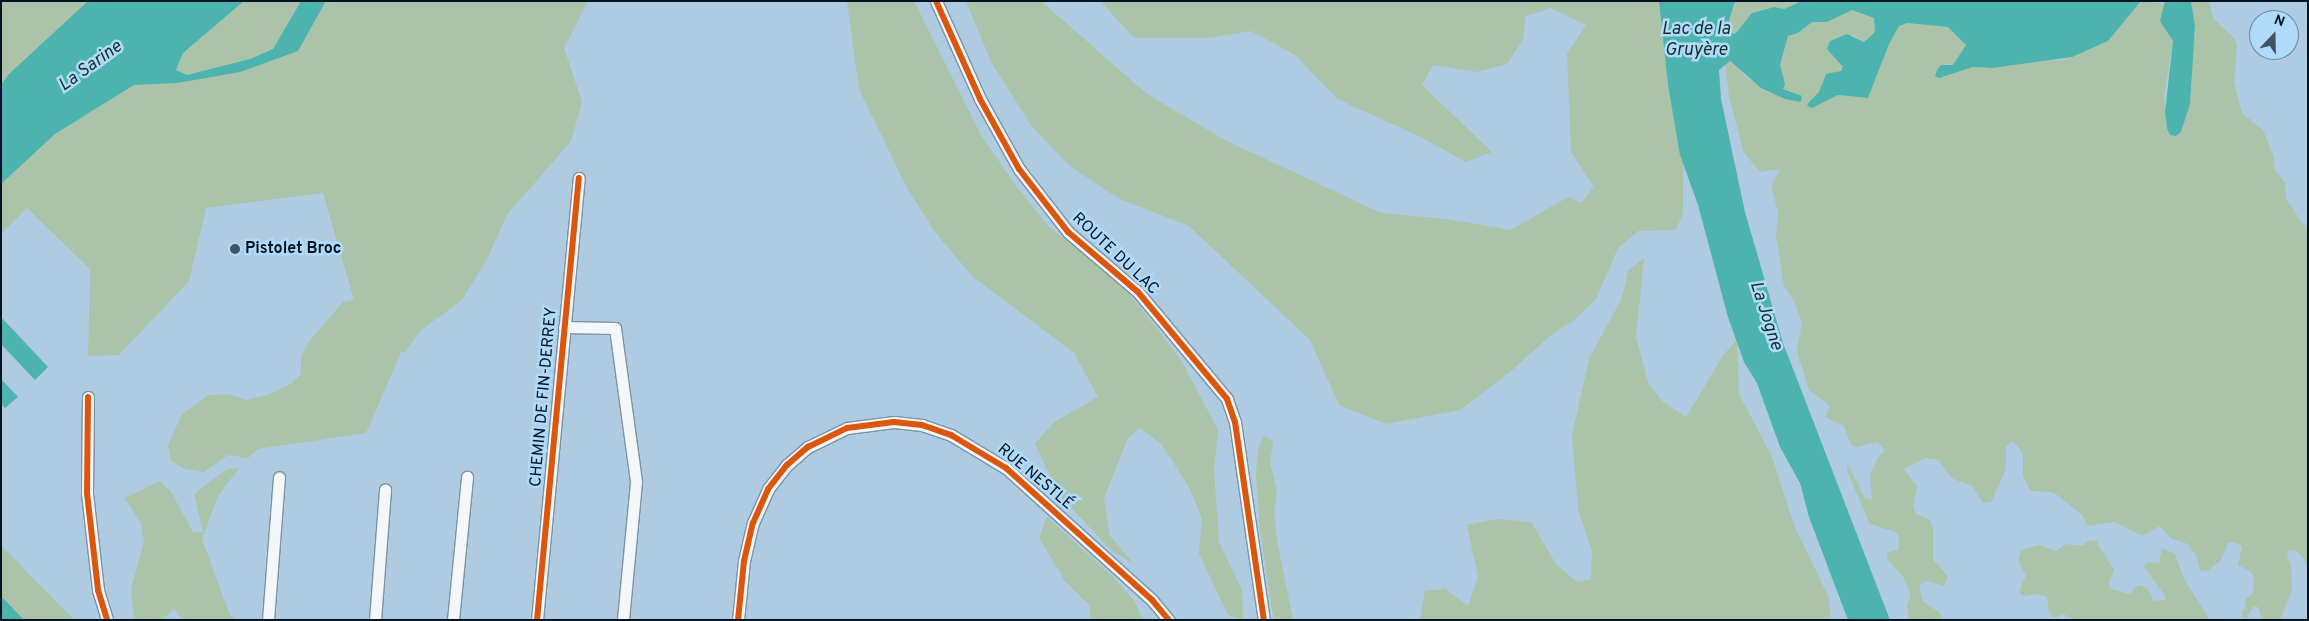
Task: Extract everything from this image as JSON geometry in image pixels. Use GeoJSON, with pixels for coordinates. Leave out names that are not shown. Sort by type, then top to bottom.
{"type":"FeatureCollection","features":[{"type":"Feature","properties":{"kind":"street","name":"ROUTE DU LAC"},"geometry":{"type":"LineString","coordinates":[[936,1],[980,99],[1019,169],[1068,232],[1138,292],[1227,399],[1235,422],[1264,620]]}},
{"type":"Feature","properties":{"kind":"street","name":"CHEMIN DE FIN-DERREY"},"geometry":{"type":"LineString","coordinates":[[537,620],[580,178]]}},
{"type":"Feature","properties":{"kind":"street","name":"CHEMIN DE FIN-DERREY"},"geometry":{"type":"LineString","coordinates":[[564,328],[615,328],[636,482],[623,620]]}},
{"type":"Feature","properties":{"kind":"street"},"geometry":{"type":"LineString","coordinates":[[88,397],[87,493],[98,590],[107,620]]}},
{"type":"Feature","properties":{"kind":"street","name":"RUE NESTLÉ"},"geometry":{"type":"LineString","coordinates":[[738,620],[744,561],[753,523],[768,489],[787,465],[808,447],[847,428],[894,422],[922,425],[951,435],[1006,468],[1152,600],[1169,620]]}},
{"type":"Feature","properties":{"kind":"street"},"geometry":{"type":"LineString","coordinates":[[453,620],[467,476]]}},
{"type":"Feature","properties":{"kind":"street"},"geometry":{"type":"LineString","coordinates":[[268,620],[279,477]]}},
{"type":"Feature","properties":{"kind":"street"},"geometry":{"type":"LineString","coordinates":[[375,620],[385,489]]}},
{"type":"Feature","properties":{"kind":"shaded area"},"geometry":{"type":"Polygon","coordinates":[[[1,1],[88,1],[9,74],[1,85],[1,1]]]}},
{"type":"Feature","properties":{"kind":"shaded area"},"geometry":{"type":"Polygon","coordinates":[[[244,1],[301,1],[273,49],[250,59],[187,75],[176,70],[183,53],[244,1]]]}},
{"type":"Feature","properties":{"kind":"shaded area"},"geometry":{"type":"Polygon","coordinates":[[[326,1],[588,1],[564,48],[582,102],[571,141],[507,215],[487,259],[462,300],[421,330],[405,352],[401,352],[366,433],[258,449],[248,458],[228,455],[204,472],[185,469],[171,461],[168,445],[182,414],[209,395],[228,394],[247,400],[270,394],[291,384],[301,374],[301,356],[310,340],[343,302],[354,300],[323,193],[206,208],[189,281],[119,355],[88,356],[90,269],[27,208],[1,234],[1,184],[55,134],[134,85],[177,83],[298,51],[326,1]]]}},
{"type":"Feature","properties":{"kind":"shaded area"},"geometry":{"type":"Polygon","coordinates":[[[847,1],[914,1],[981,135],[1014,183],[1049,227],[1105,270],[1137,303],[1181,360],[1218,430],[1214,470],[1219,542],[1242,590],[1243,620],[1228,615],[1199,554],[1202,519],[1189,487],[1162,445],[1140,428],[1128,438],[1104,498],[1110,536],[1134,564],[1112,551],[1059,495],[1035,444],[1054,422],[1098,397],[1074,353],[973,277],[935,232],[906,186],[859,89],[847,1]]]}},
{"type":"Feature","properties":{"kind":"shaded area"},"geometry":{"type":"Polygon","coordinates":[[[966,1],[1041,1],[1147,94],[1225,140],[1381,213],[1447,219],[1511,230],[1568,197],[1581,203],[1594,187],[1571,152],[1567,54],[1586,25],[1551,8],[1526,16],[1523,39],[1507,64],[1476,72],[1433,65],[1422,85],[1492,152],[1466,162],[1419,136],[1337,99],[1295,55],[1251,31],[1210,38],[1134,38],[1100,1],[1659,1],[1668,85],[1683,165],[1683,213],[1676,230],[1638,231],[1618,248],[1596,299],[1574,320],[1551,335],[1510,372],[1460,410],[1386,424],[1339,405],[1310,340],[1189,226],[1118,198],[1070,166],[1033,128],[992,64],[966,1]]]}},
{"type":"Feature","properties":{"kind":"shaded area"},"geometry":{"type":"Polygon","coordinates":[[[1735,1],[1802,1],[1784,9],[1774,7],[1758,11],[1735,34],[1728,32],[1727,27],[1735,1]]]}},
{"type":"Feature","properties":{"kind":"shaded area"},"geometry":{"type":"Polygon","coordinates":[[[2141,1],[2166,4],[2164,27],[2173,41],[2164,97],[2167,128],[2181,132],[2190,104],[2192,45],[2196,34],[2191,1],[2209,1],[2213,18],[2235,39],[2237,46],[2234,82],[2242,113],[2263,130],[2273,155],[2275,170],[2285,183],[2286,199],[2308,231],[2308,564],[2298,552],[2289,550],[2287,558],[2291,566],[2292,590],[2280,620],[2262,620],[2258,607],[2253,607],[2245,620],[2242,617],[2242,610],[2246,608],[2245,600],[2253,593],[2254,579],[2251,572],[2238,565],[2242,547],[2235,542],[2228,543],[2221,560],[2206,572],[2200,570],[2197,558],[2188,544],[2172,539],[2160,526],[2142,536],[2114,522],[2088,526],[2082,515],[2059,496],[2051,492],[2030,491],[2023,475],[2023,453],[2013,441],[2006,446],[2006,469],[1991,502],[1983,503],[1973,486],[1953,479],[1938,460],[1926,458],[1904,469],[1917,486],[1913,507],[1916,514],[1930,520],[1933,528],[1933,560],[1948,576],[1944,586],[1927,581],[1920,585],[1923,601],[1940,613],[1942,620],[1909,620],[1907,605],[1911,595],[1904,578],[1887,559],[1887,553],[1898,550],[1899,536],[1896,532],[1870,524],[1847,471],[1848,465],[1865,498],[1872,499],[1870,476],[1877,459],[1885,450],[1877,442],[1857,447],[1851,445],[1844,426],[1825,417],[1830,406],[1809,390],[1797,351],[1802,322],[1793,299],[1784,286],[1776,237],[1778,211],[1771,187],[1780,169],[1760,172],[1744,153],[1729,97],[1725,61],[1730,61],[1747,78],[1768,92],[1801,102],[1793,92],[1783,89],[1780,65],[1788,36],[1798,33],[1812,22],[1820,23],[1852,10],[1874,18],[1875,33],[1864,42],[1853,35],[1830,41],[1844,67],[1823,81],[1816,106],[1838,95],[1868,98],[1889,44],[1899,26],[1907,23],[1948,27],[1966,45],[1963,53],[1953,65],[1947,64],[1939,78],[1973,67],[1992,68],[2025,62],[2064,60],[2108,41],[2141,1]]]}},
{"type":"Feature","properties":{"kind":"shaded area"},"geometry":{"type":"Polygon","coordinates":[[[1644,258],[1636,337],[1648,382],[1662,401],[1686,417],[1724,354],[1737,340],[1739,394],[1772,457],[1794,525],[1829,598],[1831,620],[1420,620],[1425,591],[1445,589],[1468,606],[1478,577],[1467,525],[1496,519],[1531,522],[1556,564],[1577,582],[1591,579],[1592,551],[1578,509],[1572,436],[1589,359],[1622,298],[1628,271],[1644,258]]]}},
{"type":"Feature","properties":{"kind":"shaded area"},"geometry":{"type":"Polygon","coordinates":[[[1264,436],[1273,442],[1270,462],[1277,492],[1274,511],[1277,541],[1293,620],[1274,620],[1271,604],[1260,530],[1256,473],[1258,448],[1264,436]]]}},
{"type":"Feature","properties":{"kind":"shaded area"},"geometry":{"type":"Polygon","coordinates":[[[239,468],[218,496],[202,539],[229,613],[235,620],[183,620],[174,609],[162,620],[134,620],[131,589],[144,542],[141,523],[125,498],[160,481],[171,492],[193,532],[203,532],[194,494],[227,469],[239,468]]]}},
{"type":"Feature","properties":{"kind":"shaded area"},"geometry":{"type":"Polygon","coordinates":[[[1047,517],[1112,576],[1134,600],[1143,620],[1091,620],[1089,605],[1065,581],[1039,538],[1047,517]]]}},
{"type":"Feature","properties":{"kind":"shaded area"},"geometry":{"type":"Polygon","coordinates":[[[2090,540],[2096,541],[2114,570],[2109,583],[2111,589],[2130,594],[2138,585],[2147,588],[2154,601],[2166,600],[2144,567],[2146,562],[2159,563],[2162,548],[2175,554],[2184,579],[2210,620],[2072,620],[2064,614],[2055,618],[2049,614],[2047,597],[2038,594],[2024,596],[2019,592],[2026,575],[2018,561],[2021,550],[2039,545],[2056,551],[2066,544],[2082,546],[2090,540]]]}},
{"type":"Feature","properties":{"kind":"shaded area"},"geometry":{"type":"Polygon","coordinates":[[[1,545],[75,620],[24,620],[1,596],[1,545]]]}},
{"type":"Feature","properties":{"kind":"water","name":"La Sarine"},"geometry":{"type":"Polygon","coordinates":[[[88,1],[244,1],[183,53],[176,70],[187,75],[250,59],[273,49],[301,1],[326,1],[298,51],[240,72],[177,83],[134,85],[55,134],[1,184],[1,85],[9,74],[88,1]]]}},
{"type":"Feature","properties":{"kind":"water","name":"Lac de la Gruyère"},"geometry":{"type":"Polygon","coordinates":[[[1659,1],[1735,1],[1727,27],[1728,32],[1735,34],[1752,13],[1774,7],[1784,9],[1802,1],[2141,1],[2108,41],[2072,57],[1992,68],[1973,67],[1939,78],[1935,76],[1941,65],[1953,65],[1966,45],[1948,27],[1907,23],[1899,26],[1889,44],[1868,98],[1838,95],[1812,108],[1807,106],[1819,92],[1826,74],[1841,71],[1843,67],[1827,49],[1830,41],[1847,34],[1864,42],[1875,32],[1874,18],[1852,10],[1827,22],[1812,22],[1798,33],[1788,36],[1780,65],[1785,84],[1783,89],[1802,96],[1801,102],[1785,99],[1761,88],[1730,61],[1719,70],[1721,99],[1745,212],[1783,343],[1890,620],[1848,620],[1809,517],[1800,483],[1780,447],[1757,383],[1744,362],[1728,317],[1698,205],[1680,155],[1668,85],[1659,1]]]}},
{"type":"Feature","properties":{"kind":"water"},"geometry":{"type":"Polygon","coordinates":[[[2165,1],[2191,1],[2195,26],[2190,104],[2181,132],[2176,136],[2170,135],[2165,112],[2173,41],[2160,21],[2165,1]]]}},
{"type":"Feature","properties":{"kind":"water"},"geometry":{"type":"Polygon","coordinates":[[[1,317],[48,367],[35,380],[1,344],[1,317]]]}},
{"type":"Feature","properties":{"kind":"water"},"geometry":{"type":"Polygon","coordinates":[[[1,379],[18,397],[5,408],[1,404],[1,379]]]}},
{"type":"Feature","properties":{"kind":"water"},"geometry":{"type":"Polygon","coordinates":[[[1,596],[24,620],[1,620],[1,596]]]}},
{"type":"Feature","properties":{"kind":"cycle path"},"geometry":{"type":"LineString","coordinates":[[936,1],[980,99],[1019,169],[1068,232],[1138,292],[1227,399],[1235,422],[1264,620]]}},
{"type":"Feature","properties":{"kind":"cycle path"},"geometry":{"type":"LineString","coordinates":[[537,620],[579,178]]}},
{"type":"Feature","properties":{"kind":"cycle path"},"geometry":{"type":"LineString","coordinates":[[88,397],[87,493],[98,590],[107,620]]}},
{"type":"Feature","properties":{"kind":"cycle path"},"geometry":{"type":"LineString","coordinates":[[738,620],[744,561],[753,523],[768,489],[787,465],[808,447],[847,428],[894,422],[922,425],[951,435],[1006,468],[1152,600],[1169,620]]}},
{"type":"Feature","properties":{"kind":"place","name":"Pistolet Broc"},"geometry":{"type":"Point","coordinates":[235,249]}},
{"type":"Feature","properties":{"kind":"water label","name":"La Jogne"},"geometry":{"type":"Point","coordinates":[1765,316]}}]}
